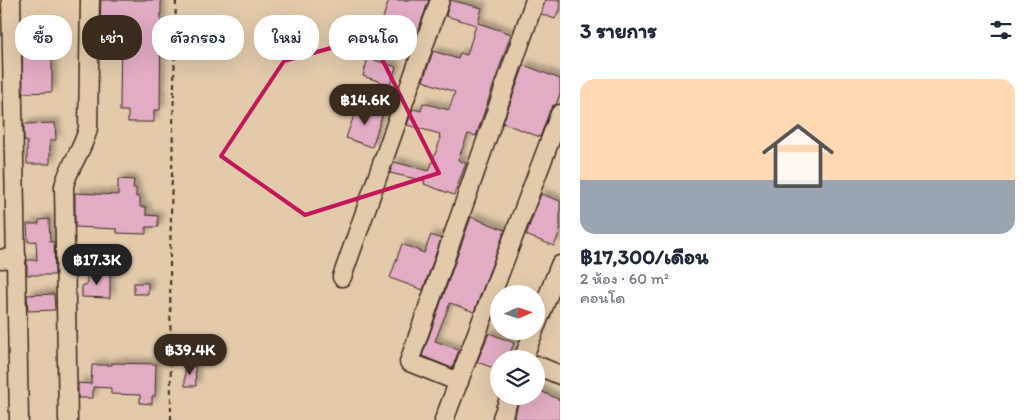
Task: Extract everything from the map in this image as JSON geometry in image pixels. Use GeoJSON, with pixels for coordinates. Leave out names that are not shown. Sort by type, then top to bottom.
{"type":"FeatureCollection","features":[{"type":"Feature","properties":{"kind":"street"},"geometry":{"type":"LineString","coordinates":[[12,0],[6,19],[8,259],[19,420]]}},
{"type":"Feature","properties":{"kind":"street"},"geometry":{"type":"LineString","coordinates":[[68,420],[64,186],[67,174],[84,143],[88,128],[90,0]]}},
{"type":"Feature","properties":{"kind":"street"},"geometry":{"type":"LineString","coordinates":[[342,277],[440,0]]}},
{"type":"Feature","properties":{"kind":"street"},"geometry":{"type":"LineString","coordinates":[[459,382],[409,362],[535,0]]}},
{"type":"Feature","properties":{"kind":"street"},"geometry":{"type":"LineString","coordinates":[[444,420],[560,114]]}},
{"type":"Feature","properties":{"kind":"street"},"geometry":{"type":"LineString","coordinates":[[545,303],[560,265]]}},
{"type":"Feature","properties":{"kind":"street"},"geometry":{"type":"LineString","coordinates":[[545,368],[560,374]]}},
{"type":"Feature","properties":{"kind":"street"},"geometry":{"type":"LineString","coordinates":[[503,420],[507,405]]}},
{"type":"Feature","properties":{"kind":"path"},"geometry":{"type":"LineString","coordinates":[[171,420],[170,256],[176,0]]}},
{"type":"Feature","properties":{"kind":"highlighted area"},"geometry":{"type":"Polygon","coordinates":[[[371,37],[439,173],[305,215],[221,156],[284,61],[371,37]]]}},
{"type":"Feature","properties":{"kind":"building"},"geometry":{"type":"Polygon","coordinates":[[[101,0],[161,0],[161,15],[152,15],[152,60],[160,60],[160,110],[154,110],[154,122],[128,122],[128,111],[120,111],[121,60],[142,60],[142,15],[100,15],[101,0]]]}},
{"type":"Feature","properties":{"kind":"building"},"geometry":{"type":"Polygon","coordinates":[[[389,0],[429,0],[417,33],[417,15],[384,15],[389,0]]]}},
{"type":"Feature","properties":{"kind":"building"},"geometry":{"type":"Polygon","coordinates":[[[450,0],[482,8],[478,23],[511,34],[476,136],[468,134],[458,160],[466,163],[454,195],[424,184],[425,181],[390,173],[394,162],[429,171],[441,138],[439,138],[440,134],[407,125],[413,109],[421,111],[423,103],[449,110],[455,92],[423,81],[433,51],[458,59],[460,53],[467,55],[476,25],[446,16],[450,0]]]}},
{"type":"Feature","properties":{"kind":"building"},"geometry":{"type":"Polygon","coordinates":[[[545,0],[560,0],[560,12],[558,11],[555,19],[541,14],[545,0]]]}},
{"type":"Feature","properties":{"kind":"building"},"geometry":{"type":"Polygon","coordinates":[[[22,60],[52,60],[52,92],[23,93],[22,60]]]}},
{"type":"Feature","properties":{"kind":"building"},"geometry":{"type":"Polygon","coordinates":[[[367,60],[374,60],[396,67],[390,85],[363,76],[367,60]]]}},
{"type":"Feature","properties":{"kind":"building"},"geometry":{"type":"Polygon","coordinates":[[[524,65],[560,79],[560,93],[556,105],[553,105],[550,110],[540,137],[503,123],[524,65]]]}},
{"type":"Feature","properties":{"kind":"building"},"geometry":{"type":"Polygon","coordinates":[[[358,104],[383,113],[372,147],[346,138],[358,104]]]}},
{"type":"Feature","properties":{"kind":"building"},"geometry":{"type":"Polygon","coordinates":[[[55,123],[56,140],[50,140],[50,164],[27,164],[27,141],[24,141],[24,124],[55,123]]]}},
{"type":"Feature","properties":{"kind":"building"},"geometry":{"type":"Polygon","coordinates":[[[118,179],[134,180],[133,188],[136,188],[136,197],[140,197],[140,207],[146,207],[146,215],[158,216],[158,227],[146,227],[146,234],[117,233],[117,229],[75,227],[75,193],[118,195],[118,179]]]}},
{"type":"Feature","properties":{"kind":"building"},"geometry":{"type":"Polygon","coordinates":[[[541,194],[560,201],[560,231],[554,246],[526,235],[541,194]]]}},
{"type":"Feature","properties":{"kind":"building"},"geometry":{"type":"Polygon","coordinates":[[[471,217],[505,230],[474,312],[450,303],[435,341],[459,350],[452,368],[422,356],[471,217]]]}},
{"type":"Feature","properties":{"kind":"building"},"geometry":{"type":"Polygon","coordinates":[[[49,219],[50,242],[54,242],[55,275],[27,275],[27,260],[37,260],[36,241],[28,242],[27,224],[39,224],[39,220],[49,219]]]}},
{"type":"Feature","properties":{"kind":"building"},"geometry":{"type":"Polygon","coordinates":[[[431,235],[441,239],[423,290],[390,278],[402,244],[424,253],[431,235]]]}},
{"type":"Feature","properties":{"kind":"building"},"geometry":{"type":"Polygon","coordinates":[[[87,274],[110,274],[110,298],[82,297],[82,285],[87,285],[87,274]]]}},
{"type":"Feature","properties":{"kind":"building"},"geometry":{"type":"Polygon","coordinates":[[[134,283],[148,283],[148,294],[134,294],[134,283]]]}},
{"type":"Feature","properties":{"kind":"building"},"geometry":{"type":"Polygon","coordinates":[[[54,294],[55,310],[28,311],[27,295],[54,294]]]}},
{"type":"Feature","properties":{"kind":"building"},"geometry":{"type":"Polygon","coordinates":[[[489,333],[490,340],[506,340],[514,343],[511,350],[490,350],[490,367],[477,362],[489,333]]]}},
{"type":"Feature","properties":{"kind":"building"},"geometry":{"type":"Polygon","coordinates":[[[112,363],[156,364],[155,396],[152,396],[152,404],[140,403],[140,395],[111,394],[111,388],[93,387],[93,398],[78,398],[78,383],[91,384],[92,365],[112,365],[112,363]]]}},
{"type":"Feature","properties":{"kind":"building"},"geometry":{"type":"Polygon","coordinates":[[[185,366],[195,366],[196,386],[185,386],[185,366]]]}},
{"type":"Feature","properties":{"kind":"building"},"geometry":{"type":"Polygon","coordinates":[[[545,393],[560,400],[560,420],[514,420],[518,405],[545,405],[545,393]]]}}]}
